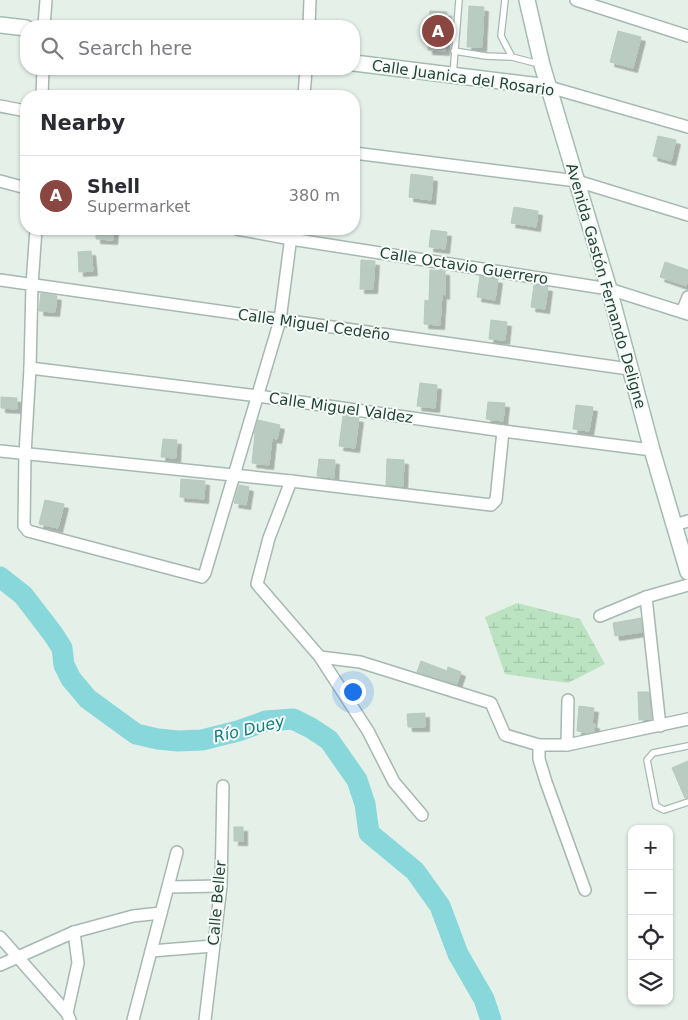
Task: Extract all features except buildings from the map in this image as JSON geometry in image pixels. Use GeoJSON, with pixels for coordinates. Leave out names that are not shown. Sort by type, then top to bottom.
{"type":"FeatureCollection","features":[{"type":"Feature","properties":{"kind":"street"},"geometry":{"type":"LineString","coordinates":[[44,20],[46,0]]}},
{"type":"Feature","properties":{"kind":"street"},"geometry":{"type":"LineString","coordinates":[[309,20],[310,0]]}},
{"type":"Feature","properties":{"kind":"street","name":"Avenida Gastón Fernando Deligne"},"geometry":{"type":"LineString","coordinates":[[527,0],[542,65],[608,289],[652,450],[681,523],[688,572]]}},
{"type":"Feature","properties":{"kind":"street"},"geometry":{"type":"LineString","coordinates":[[576,0],[688,36]]}},
{"type":"Feature","properties":{"kind":"street"},"geometry":{"type":"LineString","coordinates":[[0,25],[20,27]]}},
{"type":"Feature","properties":{"kind":"street","name":"Calle Juanica del Rosario"},"geometry":{"type":"LineString","coordinates":[[360,64],[549,88],[688,127]]}},
{"type":"Feature","properties":{"kind":"street"},"geometry":{"type":"LineString","coordinates":[[42,90],[43,75]]}},
{"type":"Feature","properties":{"kind":"street"},"geometry":{"type":"LineString","coordinates":[[304,90],[306,75]]}},
{"type":"Feature","properties":{"kind":"street"},"geometry":{"type":"LineString","coordinates":[[0,106],[20,110]]}},
{"type":"Feature","properties":{"kind":"street"},"geometry":{"type":"LineString","coordinates":[[360,154],[577,181],[688,215]]}},
{"type":"Feature","properties":{"kind":"street"},"geometry":{"type":"LineString","coordinates":[[0,181],[20,186]]}},
{"type":"Feature","properties":{"kind":"street"},"geometry":{"type":"LineString","coordinates":[[36,235],[25,454],[24,526],[28,531],[202,576],[205,573],[280,320],[292,235]]}},
{"type":"Feature","properties":{"kind":"street","name":"Calle Octavio Guerrero"},"geometry":{"type":"LineString","coordinates":[[298,235],[608,289],[685,313]]}},
{"type":"Feature","properties":{"kind":"street","name":"Calle Miguel Cedeño"},"geometry":{"type":"LineString","coordinates":[[0,280],[629,369]]}},
{"type":"Feature","properties":{"kind":"street"},"geometry":{"type":"LineString","coordinates":[[685,313],[688,297]]}},
{"type":"Feature","properties":{"kind":"street","name":"Calle Miguel Valdez"},"geometry":{"type":"LineString","coordinates":[[30,368],[258,396],[652,450]]}},
{"type":"Feature","properties":{"kind":"street"},"geometry":{"type":"LineString","coordinates":[[0,451],[291,481],[491,505],[496,500],[503,431]]}},
{"type":"Feature","properties":{"kind":"street"},"geometry":{"type":"LineString","coordinates":[[291,481],[269,538],[257,584],[320,657],[368,731],[394,782],[422,815]]}},
{"type":"Feature","properties":{"kind":"street"},"geometry":{"type":"LineString","coordinates":[[600,616],[646,597],[688,586]]}},
{"type":"Feature","properties":{"kind":"street"},"geometry":{"type":"LineString","coordinates":[[646,597],[660,726]]}},
{"type":"Feature","properties":{"kind":"street"},"geometry":{"type":"LineString","coordinates":[[320,657],[360,662],[491,703],[505,735],[539,745],[567,745],[688,719]]}},
{"type":"Feature","properties":{"kind":"street"},"geometry":{"type":"LineString","coordinates":[[567,745],[568,700]]}},
{"type":"Feature","properties":{"kind":"street"},"geometry":{"type":"LineString","coordinates":[[539,745],[539,759],[546,782],[585,890]]}},
{"type":"Feature","properties":{"kind":"street","name":"Calle Beller"},"geometry":{"type":"LineString","coordinates":[[205,1020],[221,886],[223,786]]}},
{"type":"Feature","properties":{"kind":"street"},"geometry":{"type":"LineString","coordinates":[[134,1020],[177,852]]}},
{"type":"Feature","properties":{"kind":"street"},"geometry":{"type":"LineString","coordinates":[[169,887],[221,886]]}},
{"type":"Feature","properties":{"kind":"street"},"geometry":{"type":"LineString","coordinates":[[0,965],[74,932],[133,916],[161,914]]}},
{"type":"Feature","properties":{"kind":"street"},"geometry":{"type":"LineString","coordinates":[[69,1016],[78,963],[74,932]]}},
{"type":"Feature","properties":{"kind":"street"},"geometry":{"type":"LineString","coordinates":[[0,937],[20,957],[69,1016]]}},
{"type":"Feature","properties":{"kind":"street"},"geometry":{"type":"LineString","coordinates":[[151,951],[213,946]]}},
{"type":"Feature","properties":{"kind":"lane"},"geometry":{"type":"LineString","coordinates":[[453,75],[459,0]]}},
{"type":"Feature","properties":{"kind":"lane"},"geometry":{"type":"LineString","coordinates":[[505,0],[501,36],[512,57]]}},
{"type":"Feature","properties":{"kind":"lane"},"geometry":{"type":"LineString","coordinates":[[454,51],[486,56],[512,57],[542,65]]}},
{"type":"Feature","properties":{"kind":"lane"},"geometry":{"type":"LineString","coordinates":[[688,746],[653,753],[648,760],[656,806],[664,810],[688,802]]}},
{"type":"Feature","properties":{"kind":"green space"},"geometry":{"type":"Polygon","coordinates":[[[517,603],[580,619],[605,664],[568,683],[505,674],[485,617],[517,603]]]}},
{"type":"Feature","properties":{"kind":"waterway","name":"Río Duey"},"geometry":{"type":"LineString","coordinates":[[0,577],[23,595],[53,634],[62,648],[64,665],[71,679],[88,699],[136,734],[178,741],[202,740],[238,731],[266,721],[293,719],[329,740],[357,780],[365,804],[369,833],[415,871],[440,906],[458,954],[484,999],[491,1020]]}},
{"type":"Feature","properties":{"kind":"place","name":"Shell"},"geometry":{"type":"Point","coordinates":[438,31]}}]}
